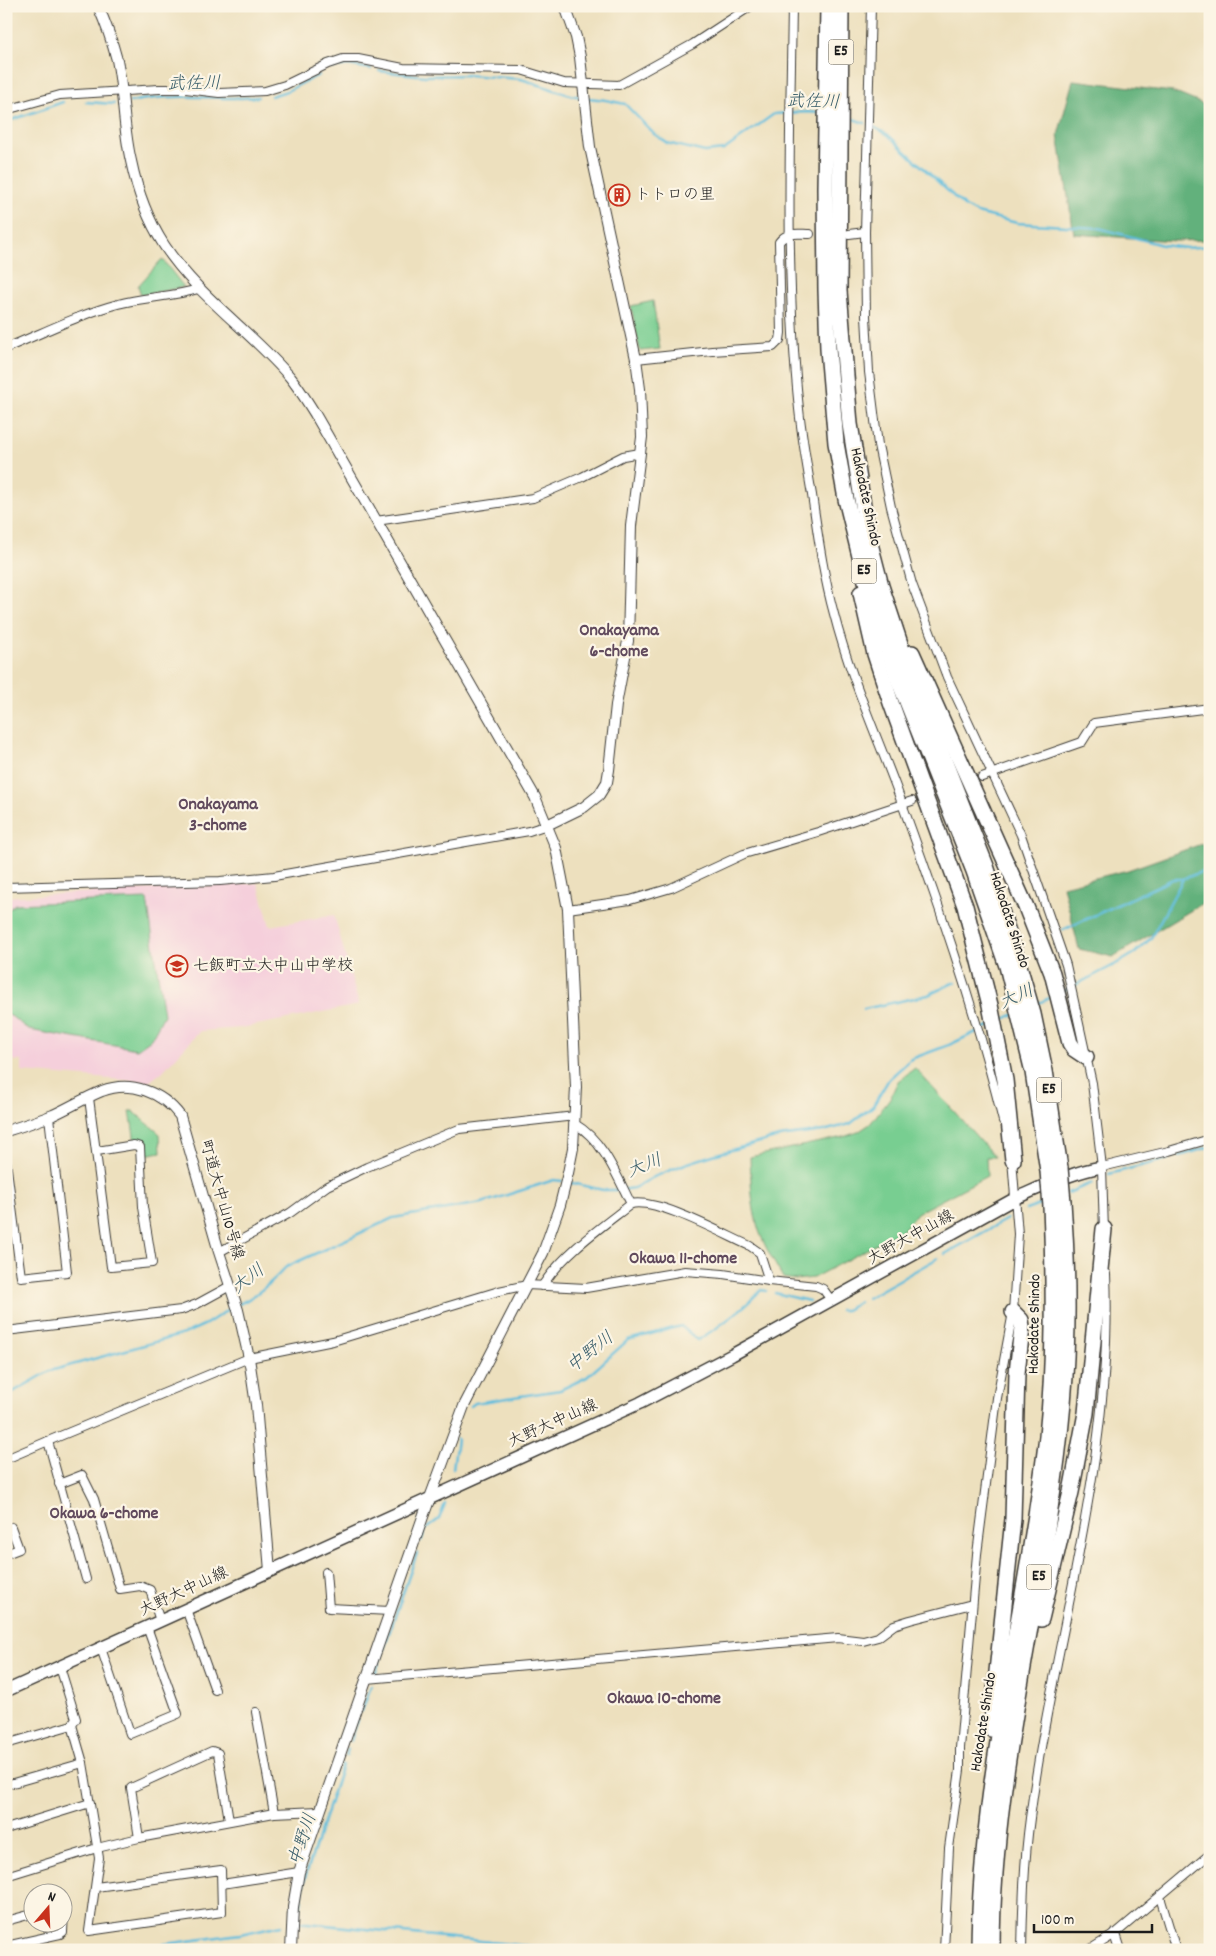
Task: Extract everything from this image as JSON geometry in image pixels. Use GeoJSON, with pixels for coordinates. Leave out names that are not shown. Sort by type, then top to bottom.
{"type":"FeatureCollection","features":[{"type":"Feature","properties":{"kind":"highway","name":"Hakodate Shindo"},"geometry":{"type":"LineString","coordinates":[[828,6],[839,291],[850,424],[868,536],[881,586],[911,677],[986,866],[1020,989],[1027,1016],[1033,1072],[1054,1170],[1067,1298],[1063,1404],[1046,1534],[1009,1758],[998,1840],[992,1950]]}},
{"type":"Feature","properties":{"kind":"highway","name":"Hakodate Shindo"},"geometry":{"type":"LineString","coordinates":[[833,97],[842,6]]}},
{"type":"Feature","properties":{"kind":"highway","name":"Hakodate Shindo"},"geometry":{"type":"LineString","coordinates":[[833,127],[826,290],[828,349],[836,443],[846,499],[868,589],[899,681],[974,871],[996,935],[1020,989]]}},
{"type":"Feature","properties":{"kind":"highway"},"geometry":{"type":"LineString","coordinates":[[836,443],[852,557],[876,654],[932,818],[965,906],[990,1006],[988,1035],[1005,1080],[1012,1160]]}},
{"type":"Feature","properties":{"kind":"highway"},"geometry":{"type":"LineString","coordinates":[[868,536],[913,655],[1026,907],[1052,973],[1070,1043],[1074,1049],[1086,1057]]}},
{"type":"Feature","properties":{"kind":"highway","name":"Hakodate Shindo"},"geometry":{"type":"LineString","coordinates":[[979,1950],[981,1893],[990,1795],[1034,1522],[1049,1411],[1057,1204]]}},
{"type":"Feature","properties":{"kind":"highway"},"geometry":{"type":"LineString","coordinates":[[1009,1758],[1071,1492],[1086,1413],[1104,1229]]}},
{"type":"Feature","properties":{"kind":"highway"},"geometry":{"type":"LineString","coordinates":[[981,1893],[989,1750],[1013,1518],[1017,1372],[1022,1327],[1021,1320],[1013,1312]]}},
{"type":"Feature","properties":{"kind":"main road","name":"大野大中山線"},"geometry":{"type":"LineString","coordinates":[[6,1691],[640,1403],[732,1355],[1016,1198],[1054,1181],[1102,1167]]}},
{"type":"Feature","properties":{"kind":"street"},"geometry":{"type":"LineString","coordinates":[[98,6],[117,61],[130,161],[143,203],[164,245],[198,289],[256,342],[291,378],[315,414],[535,796],[556,848],[568,909],[574,997],[576,1087],[575,1120],[564,1189],[554,1225],[527,1285],[464,1406],[430,1498],[299,1872],[293,1907],[291,1950]]}},
{"type":"Feature","properties":{"kind":"street"},"geometry":{"type":"LineString","coordinates":[[6,888],[220,881],[274,876],[529,831],[547,825],[584,807],[599,795],[607,782],[616,705],[628,641],[631,526],[642,437],[640,389],[636,359],[604,220],[590,147],[580,57],[576,37],[565,6]]}},
{"type":"Feature","properties":{"kind":"street"},"geometry":{"type":"LineString","coordinates":[[6,110],[60,95],[186,89],[219,93],[265,91],[284,85],[343,59],[358,59],[403,68],[521,70],[582,88],[618,85],[692,44],[751,6]]}},
{"type":"Feature","properties":{"kind":"street"},"geometry":{"type":"LineString","coordinates":[[792,6],[790,115],[792,295],[799,409],[821,558],[834,615],[856,687],[902,805],[974,1014],[988,1035]]}},
{"type":"Feature","properties":{"kind":"street"},"geometry":{"type":"LineString","coordinates":[[871,6],[865,232],[869,372],[878,445],[890,507],[912,584],[931,637],[1021,836],[1066,965],[1092,1083],[1102,1167],[1107,1306],[1099,1425],[1086,1510],[1030,1818],[1026,1857],[1022,1950]]}},
{"type":"Feature","properties":{"kind":"street"},"geometry":{"type":"LineString","coordinates":[[849,234],[865,232]]}},
{"type":"Feature","properties":{"kind":"street"},"geometry":{"type":"LineString","coordinates":[[636,359],[773,347],[777,344],[781,333],[779,242],[783,236],[791,233],[810,234]]}},
{"type":"Feature","properties":{"kind":"street"},"geometry":{"type":"LineString","coordinates":[[6,348],[109,307],[150,297],[182,294],[198,289]]}},
{"type":"Feature","properties":{"kind":"street"},"geometry":{"type":"LineString","coordinates":[[376,522],[533,498],[582,477],[623,456],[640,453]]}},
{"type":"Feature","properties":{"kind":"street"},"geometry":{"type":"LineString","coordinates":[[982,777],[1082,742],[1094,722],[1210,708]]}},
{"type":"Feature","properties":{"kind":"street"},"geometry":{"type":"LineString","coordinates":[[568,909],[630,900],[671,888],[744,854],[912,801]]}},
{"type":"Feature","properties":{"kind":"street","name":"町道大中山10号線"},"geometry":{"type":"LineString","coordinates":[[6,1131],[49,1117],[103,1091],[119,1087],[140,1088],[160,1097],[176,1110],[180,1116],[188,1138],[219,1252],[238,1310],[250,1358],[256,1404],[270,1571]]}},
{"type":"Feature","properties":{"kind":"street"},"geometry":{"type":"LineString","coordinates":[[89,1098],[111,1267],[152,1263],[143,1207],[140,1147],[134,1145],[97,1151]]}},
{"type":"Feature","properties":{"kind":"street"},"geometry":{"type":"LineString","coordinates":[[6,1161],[21,1277],[67,1272],[49,1117]]}},
{"type":"Feature","properties":{"kind":"street"},"geometry":{"type":"LineString","coordinates":[[219,1252],[290,1213],[327,1186],[367,1167],[459,1129],[575,1120],[595,1140],[623,1186],[631,1204]]}},
{"type":"Feature","properties":{"kind":"street"},"geometry":{"type":"LineString","coordinates":[[1102,1167],[1210,1139]]}},
{"type":"Feature","properties":{"kind":"street"},"geometry":{"type":"LineString","coordinates":[[944,1950],[949,1848],[960,1770],[960,1748],[972,1604],[997,1398],[1013,1312],[1018,1234],[1012,1160]]}},
{"type":"Feature","properties":{"kind":"street"},"geometry":{"type":"LineString","coordinates":[[542,1286],[560,1263],[577,1247],[631,1204],[640,1202],[652,1204],[750,1246],[760,1253],[769,1281]]}},
{"type":"Feature","properties":{"kind":"street"},"geometry":{"type":"LineString","coordinates":[[6,1460],[250,1358],[333,1341],[499,1291],[527,1285],[586,1288],[685,1271],[816,1286],[823,1289],[831,1300]]}},
{"type":"Feature","properties":{"kind":"street"},"geometry":{"type":"LineString","coordinates":[[6,1331],[181,1310],[232,1290]]}},
{"type":"Feature","properties":{"kind":"street"},"geometry":{"type":"LineString","coordinates":[[48,1441],[86,1579]]}},
{"type":"Feature","properties":{"kind":"street"},"geometry":{"type":"LineString","coordinates":[[59,1484],[82,1475],[94,1498],[120,1590],[140,1586],[150,1590],[160,1621]]}},
{"type":"Feature","properties":{"kind":"street"},"geometry":{"type":"LineString","coordinates":[[6,1529],[11,1527],[19,1549],[6,1554]]}},
{"type":"Feature","properties":{"kind":"street"},"geometry":{"type":"LineString","coordinates":[[326,1572],[329,1608],[390,1611]]}},
{"type":"Feature","properties":{"kind":"street"},"geometry":{"type":"LineString","coordinates":[[367,1679],[838,1638],[863,1641],[878,1637],[894,1626],[910,1620],[972,1604]]}},
{"type":"Feature","properties":{"kind":"street"},"geometry":{"type":"LineString","coordinates":[[186,1609],[215,1690]]}},
{"type":"Feature","properties":{"kind":"street"},"geometry":{"type":"LineString","coordinates":[[101,1648],[130,1734],[178,1714],[147,1627]]}},
{"type":"Feature","properties":{"kind":"street"},"geometry":{"type":"LineString","coordinates":[[6,1744],[72,1725],[76,1718],[60,1667]]}},
{"type":"Feature","properties":{"kind":"street"},"geometry":{"type":"LineString","coordinates":[[256,1712],[274,1812]]}},
{"type":"Feature","properties":{"kind":"street"},"geometry":{"type":"LineString","coordinates":[[72,1725],[83,1763],[99,1858],[89,1931],[222,1912],[221,1870],[96,1887]]}},
{"type":"Feature","properties":{"kind":"street"},"geometry":{"type":"LineString","coordinates":[[139,1838],[131,1788],[212,1751],[218,1753],[229,1820]]}},
{"type":"Feature","properties":{"kind":"street"},"geometry":{"type":"LineString","coordinates":[[6,1785],[83,1763]]}},
{"type":"Feature","properties":{"kind":"street"},"geometry":{"type":"LineString","coordinates":[[6,1829],[90,1803]]}},
{"type":"Feature","properties":{"kind":"street"},"geometry":{"type":"LineString","coordinates":[[6,1876],[97,1848],[139,1838],[274,1812],[319,1811]]}},
{"type":"Feature","properties":{"kind":"street"},"geometry":{"type":"LineString","coordinates":[[1088,1950],[1115,1934],[1210,1854]]}},
{"type":"Feature","properties":{"kind":"street"},"geometry":{"type":"LineString","coordinates":[[222,1884],[299,1872]]}},
{"type":"Feature","properties":{"kind":"street"},"geometry":{"type":"LineString","coordinates":[[1160,1897],[1176,1950]]}},
{"type":"Feature","properties":{"kind":"street"},"geometry":{"type":"LineString","coordinates":[[6,1921],[22,1917]]}},
{"type":"Feature","properties":{"kind":"street"},"geometry":{"type":"LineString","coordinates":[[6,1946],[60,1934]]}},
{"type":"Feature","properties":{"kind":"street"},"geometry":{"type":"LineString","coordinates":[[1115,1934],[1120,1950]]}},
{"type":"Feature","properties":{"kind":"shaded area","name":"七飯町立大中山中学校"},"geometry":{"type":"Polygon","coordinates":[[[258,883],[270,926],[334,915],[359,1005],[241,1028],[200,1031],[162,1072],[149,1082],[22,1072],[22,1061],[6,1060],[6,897],[258,883]]]}},
{"type":"Feature","properties":{"kind":"green space"},"geometry":{"type":"Polygon","coordinates":[[[1073,80],[1173,92],[1210,107],[1210,240],[1176,241],[1074,234],[1058,135],[1073,80]]]}},
{"type":"Feature","properties":{"kind":"green space"},"geometry":{"type":"Polygon","coordinates":[[[162,259],[184,287],[141,295],[138,286],[162,259]]]}},
{"type":"Feature","properties":{"kind":"green space"},"geometry":{"type":"Polygon","coordinates":[[[653,301],[660,349],[640,351],[631,306],[653,301]]]}},
{"type":"Feature","properties":{"kind":"green space"},"geometry":{"type":"Polygon","coordinates":[[[1210,841],[1210,899],[1113,957],[1079,949],[1063,886],[1128,870],[1210,841]]]}},
{"type":"Feature","properties":{"kind":"green space"},"geometry":{"type":"Polygon","coordinates":[[[147,899],[164,1015],[151,1039],[137,1049],[29,1030],[7,1013],[6,912],[15,904],[147,899]]]}},
{"type":"Feature","properties":{"kind":"green space"},"geometry":{"type":"Polygon","coordinates":[[[915,1068],[995,1157],[986,1157],[987,1176],[917,1213],[903,1230],[813,1278],[796,1280],[783,1278],[765,1245],[757,1224],[752,1199],[750,1157],[858,1132],[870,1124],[890,1098],[898,1081],[915,1068]]]}},
{"type":"Feature","properties":{"kind":"green space"},"geometry":{"type":"Polygon","coordinates":[[[130,1111],[133,1111],[160,1134],[161,1152],[145,1155],[142,1142],[135,1142],[130,1111]]]}},
{"type":"Feature","properties":{"kind":"waterway","name":"武佐川"},"geometry":{"type":"LineString","coordinates":[[331,68],[348,65],[371,69]]}},
{"type":"Feature","properties":{"kind":"waterway","name":"武佐川"},"geometry":{"type":"LineString","coordinates":[[379,71],[425,76],[467,75],[521,79],[570,95],[583,97]]}},
{"type":"Feature","properties":{"kind":"waterway","name":"武佐川"},"geometry":{"type":"LineString","coordinates":[[271,96],[287,91],[319,75]]}},
{"type":"Feature","properties":{"kind":"waterway","name":"武佐川"},"geometry":{"type":"LineString","coordinates":[[130,102],[170,97],[258,97]]}},
{"type":"Feature","properties":{"kind":"waterway","name":"武佐川"},"geometry":{"type":"LineString","coordinates":[[588,98],[625,104],[654,134],[667,143],[705,152],[724,150],[774,114],[822,113]]}},
{"type":"Feature","properties":{"kind":"waterway","name":"武佐川"},"geometry":{"type":"LineString","coordinates":[[6,122],[63,102]]}},
{"type":"Feature","properties":{"kind":"waterway","name":"武佐川"},"geometry":{"type":"LineString","coordinates":[[86,102],[114,104]]}},
{"type":"Feature","properties":{"kind":"waterway","name":"武佐川"},"geometry":{"type":"LineString","coordinates":[[844,116],[865,123]]}},
{"type":"Feature","properties":{"kind":"waterway","name":"武佐川"},"geometry":{"type":"LineString","coordinates":[[870,125],[887,134],[964,206],[977,213],[1017,223],[1099,228],[1162,245],[1187,248],[1210,246]]}},
{"type":"Feature","properties":{"kind":"waterway","name":"大川"},"geometry":{"type":"LineString","coordinates":[[1062,992],[1135,953],[1151,938],[1183,879],[1206,870],[1210,873]]}},
{"type":"Feature","properties":{"kind":"waterway"},"geometry":{"type":"LineString","coordinates":[[1063,930],[1173,879],[1183,879]]}},
{"type":"Feature","properties":{"kind":"waterway"},"geometry":{"type":"LineString","coordinates":[[864,1009],[928,995],[955,982]]}},
{"type":"Feature","properties":{"kind":"waterway","name":"大川"},"geometry":{"type":"LineString","coordinates":[[1035,1005],[1053,996]]}},
{"type":"Feature","properties":{"kind":"waterway","name":"大川"},"geometry":{"type":"LineString","coordinates":[[999,1022],[1014,1014]]}},
{"type":"Feature","properties":{"kind":"waterway","name":"大川"},"geometry":{"type":"LineString","coordinates":[[567,1182],[603,1190],[634,1188],[685,1164],[713,1155],[779,1137],[823,1131],[850,1124],[873,1106],[889,1079],[911,1059],[949,1045],[989,1026]]}},
{"type":"Feature","properties":{"kind":"waterway","name":"中野川"},"geometry":{"type":"LineString","coordinates":[[1179,1156],[1210,1147]]}},
{"type":"Feature","properties":{"kind":"waterway","name":"中野川"},"geometry":{"type":"LineString","coordinates":[[1109,1174],[1168,1159]]}},
{"type":"Feature","properties":{"kind":"waterway","name":"大川"},"geometry":{"type":"LineString","coordinates":[[239,1304],[264,1288],[286,1267],[393,1218],[482,1203],[554,1180],[562,1181]]}},
{"type":"Feature","properties":{"kind":"waterway","name":"中野川"},"geometry":{"type":"LineString","coordinates":[[1068,1193],[1092,1183]]}},
{"type":"Feature","properties":{"kind":"waterway","name":"中野川"},"geometry":{"type":"LineString","coordinates":[[1026,1210],[1045,1203]]}},
{"type":"Feature","properties":{"kind":"waterway","name":"中野川"},"geometry":{"type":"LineString","coordinates":[[945,1254],[1007,1219]]}},
{"type":"Feature","properties":{"kind":"waterway","name":"中野川"},"geometry":{"type":"LineString","coordinates":[[867,1298],[938,1258]]}},
{"type":"Feature","properties":{"kind":"waterway","name":"中野川"},"geometry":{"type":"LineString","coordinates":[[471,1406],[475,1403],[560,1390],[587,1377],[628,1340],[681,1326],[698,1340],[731,1317],[761,1290],[766,1291]]}},
{"type":"Feature","properties":{"kind":"waterway","name":"中野川"},"geometry":{"type":"LineString","coordinates":[[775,1293],[809,1301]]}},
{"type":"Feature","properties":{"kind":"waterway","name":"中野川"},"geometry":{"type":"LineString","coordinates":[[840,1310],[846,1310],[859,1302]]}},
{"type":"Feature","properties":{"kind":"waterway","name":"大川"},"geometry":{"type":"LineString","coordinates":[[6,1396],[50,1371],[184,1334],[206,1324],[234,1306]]}},
{"type":"Feature","properties":{"kind":"waterway","name":"中野川"},"geometry":{"type":"LineString","coordinates":[[453,1469],[457,1439]]}},
{"type":"Feature","properties":{"kind":"waterway","name":"中野川"},"geometry":{"type":"LineString","coordinates":[[421,1541],[426,1529],[439,1519],[445,1504]]}},
{"type":"Feature","properties":{"kind":"waterway","name":"中野川"},"geometry":{"type":"LineString","coordinates":[[375,1674],[417,1553]]}},
{"type":"Feature","properties":{"kind":"waterway","name":"中野川"},"geometry":{"type":"LineString","coordinates":[[362,1711],[371,1686]]}},
{"type":"Feature","properties":{"kind":"waterway","name":"中野川"},"geometry":{"type":"LineString","coordinates":[[351,1741],[358,1720]]}},
{"type":"Feature","properties":{"kind":"waterway","name":"中野川"},"geometry":{"type":"LineString","coordinates":[[346,1756],[348,1749]]}},
{"type":"Feature","properties":{"kind":"waterway","name":"中野川"},"geometry":{"type":"LineString","coordinates":[[298,1925],[304,1881],[342,1765]]}},
{"type":"Feature","properties":{"kind":"waterway"},"geometry":{"type":"LineString","coordinates":[[298,1922],[566,1950]]}},
{"type":"Feature","properties":{"kind":"waterway","name":"中野川"},"geometry":{"type":"LineString","coordinates":[[121,1950],[240,1934],[281,1925]]}},
{"type":"Feature","properties":{"kind":"tunnel"},"geometry":{"type":"LineString","coordinates":[[912,801],[982,777]]}},
{"type":"Feature","properties":{"kind":"place","name":"トトロの里"},"geometry":{"type":"Point","coordinates":[619,195]}},
{"type":"Feature","properties":{"kind":"place","name":"七飯町立大中山中学校"},"geometry":{"type":"Point","coordinates":[177,966]}},
{"type":"Feature","properties":{"kind":"district","name":"Onakayama 6-chome"},"geometry":{"type":"Point","coordinates":[619,641]}},
{"type":"Feature","properties":{"kind":"district","name":"Onakayama 3-chome"},"geometry":{"type":"Point","coordinates":[218,815]}},
{"type":"Feature","properties":{"kind":"district","name":"Okawa 11-chome"},"geometry":{"type":"Point","coordinates":[683,1259]}},
{"type":"Feature","properties":{"kind":"district","name":"Okawa 6-chome"},"geometry":{"type":"Point","coordinates":[104,1514]}},
{"type":"Feature","properties":{"kind":"district","name":"Okawa 10-chome"},"geometry":{"type":"Point","coordinates":[664,1699]}}]}
